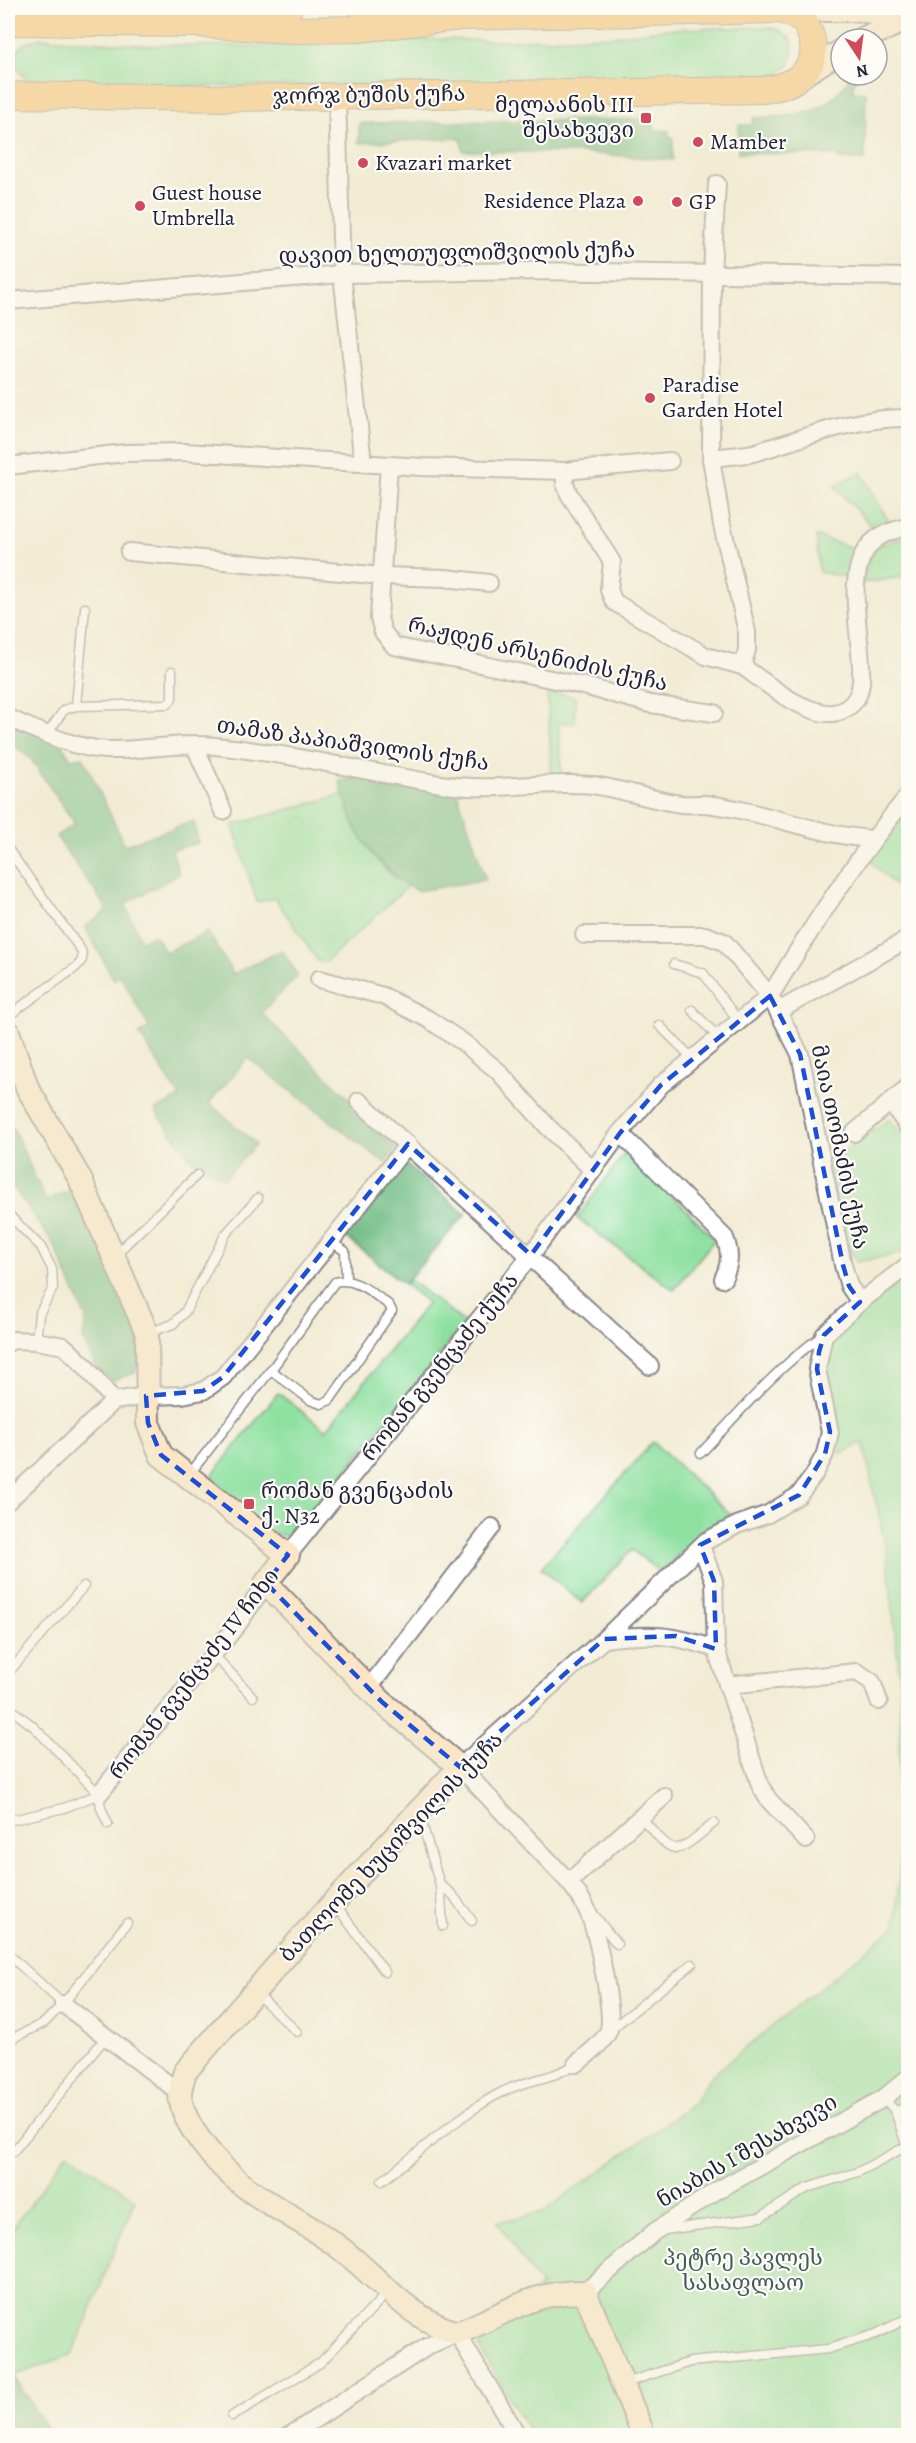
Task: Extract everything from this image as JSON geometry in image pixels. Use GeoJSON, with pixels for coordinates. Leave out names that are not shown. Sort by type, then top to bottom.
{"type":"FeatureCollection","features":[{"type":"Feature","properties":{"kind":"main road"},"geometry":{"type":"LineString","coordinates":[[197,24],[269,15],[289,8]]}},
{"type":"Feature","properties":{"kind":"main road"},"geometry":{"type":"LineString","coordinates":[[362,8],[460,17]]}},
{"type":"Feature","properties":{"kind":"main road"},"geometry":{"type":"LineString","coordinates":[[8,22],[197,24],[292,30],[348,29],[460,17],[783,9],[803,20],[812,39],[813,56],[801,76]]}},
{"type":"Feature","properties":{"kind":"main road"},"geometry":{"type":"LineString","coordinates":[[8,42],[35,22]]}},
{"type":"Feature","properties":{"kind":"main road"},"geometry":{"type":"LineString","coordinates":[[8,73],[20,96]]}},
{"type":"Feature","properties":{"kind":"main road","name":"ჯორჯ ბუშის ქუჩა"},"geometry":{"type":"LineString","coordinates":[[20,96],[763,90],[788,85],[801,76]]}},
{"type":"Feature","properties":{"kind":"street"},"geometry":{"type":"LineString","coordinates":[[783,9],[859,10],[909,18]]}},
{"type":"Feature","properties":{"kind":"street"},"geometry":{"type":"LineString","coordinates":[[889,27],[909,18]]}},
{"type":"Feature","properties":{"kind":"street"},"geometry":{"type":"LineString","coordinates":[[801,76],[829,58]]}},
{"type":"Feature","properties":{"kind":"street"},"geometry":{"type":"LineString","coordinates":[[337,95],[342,274],[363,463]]}},
{"type":"Feature","properties":{"kind":"street"},"geometry":{"type":"LineString","coordinates":[[717,184],[712,273],[711,458],[722,525],[747,632],[747,650],[742,666]]}},
{"type":"Feature","properties":{"kind":"street","name":"დავით ხელთუფლიშვილის ქუჩა"},"geometry":{"type":"LineString","coordinates":[[8,301],[342,274],[529,271],[909,277]]}},
{"type":"Feature","properties":{"kind":"street"},"geometry":{"type":"LineString","coordinates":[[711,458],[751,453],[795,438],[852,423],[909,418]]}},
{"type":"Feature","properties":{"kind":"street"},"geometry":{"type":"LineString","coordinates":[[8,466],[125,453],[185,452],[389,465],[565,471],[670,462]]}},
{"type":"Feature","properties":{"kind":"street","name":"რაჟდენ არსენიძის ქუჩა"},"geometry":{"type":"LineString","coordinates":[[389,465],[379,618],[383,632],[394,646],[584,686],[650,704],[714,713]]}},
{"type":"Feature","properties":{"kind":"street"},"geometry":{"type":"LineString","coordinates":[[565,471],[565,484],[569,494],[612,562],[609,590],[614,602],[706,656],[742,666],[797,704],[832,715],[844,712],[854,702],[861,684],[857,592],[858,571],[863,556],[880,536],[909,527]]}},
{"type":"Feature","properties":{"kind":"street"},"geometry":{"type":"LineString","coordinates":[[129,552],[382,576],[445,578],[489,583]]}},
{"type":"Feature","properties":{"kind":"street","name":"თამაზ პაპიაშვილის ქუჩა"},"geometry":{"type":"LineString","coordinates":[[8,718],[82,746],[107,750],[194,744],[298,757],[343,768],[447,784],[501,789],[548,782],[595,786],[682,804],[713,805],[837,835],[872,839]]}},
{"type":"Feature","properties":{"kind":"street"},"geometry":{"type":"LineString","coordinates":[[194,744],[223,811]]}},
{"type":"Feature","properties":{"kind":"street"},"geometry":{"type":"LineString","coordinates":[[770,996],[800,946],[872,839],[909,796]]}},
{"type":"Feature","properties":{"kind":"street","name":"მაია თომაძის ქუჩა"},"geometry":{"type":"LineString","coordinates":[[584,935],[705,935],[724,942],[770,996],[780,1010],[800,1054],[843,1265],[849,1286],[860,1302]]}},
{"type":"Feature","properties":{"kind":"street"},"geometry":{"type":"LineString","coordinates":[[780,1010],[909,939]]}},
{"type":"Feature","properties":{"kind":"street"},"geometry":{"type":"LineString","coordinates":[[319,979],[383,996],[428,1019],[464,1043],[498,1071],[548,1127],[593,1170]]}},
{"type":"Feature","properties":{"kind":"street","name":"რომან გვენცაძე ქუჩა"},"geometry":{"type":"LineString","coordinates":[[288,1555],[531,1255],[620,1133],[661,1085],[717,1036],[770,996]]}},
{"type":"Feature","properties":{"kind":"street"},"geometry":{"type":"LineString","coordinates":[[8,1032],[27,1087],[80,1179],[147,1333],[148,1423],[161,1455],[288,1555]]}},
{"type":"Feature","properties":{"kind":"street"},"geometry":{"type":"LineString","coordinates":[[854,1133],[892,1104],[909,1087]]}},
{"type":"Feature","properties":{"kind":"street"},"geometry":{"type":"LineString","coordinates":[[359,1101],[531,1255],[650,1366]]}},
{"type":"Feature","properties":{"kind":"street"},"geometry":{"type":"LineString","coordinates":[[892,1104],[909,1126]]}},
{"type":"Feature","properties":{"kind":"street"},"geometry":{"type":"LineString","coordinates":[[620,1133],[725,1238],[730,1250],[729,1266],[723,1279]]}},
{"type":"Feature","properties":{"kind":"street"},"geometry":{"type":"LineString","coordinates":[[8,1501],[114,1401],[203,1391],[223,1377],[408,1144]]}},
{"type":"Feature","properties":{"kind":"street"},"geometry":{"type":"LineString","coordinates":[[824,1335],[860,1302],[909,1265]]}},
{"type":"Feature","properties":{"kind":"street","name":"ბათლომე ხუციშვილის ქუჩა"},"geometry":{"type":"LineString","coordinates":[[180,2093],[185,2072],[334,1902],[460,1767],[603,1639],[701,1546],[737,1525],[768,1514],[799,1495],[814,1475],[825,1454],[830,1432],[818,1369],[824,1335]]}},
{"type":"Feature","properties":{"kind":"street"},"geometry":{"type":"LineString","coordinates":[[8,1343],[36,1341],[64,1346],[85,1366],[114,1401]]}},
{"type":"Feature","properties":{"kind":"street"},"geometry":{"type":"LineString","coordinates":[[368,1689],[492,1527]]}},
{"type":"Feature","properties":{"kind":"street"},"geometry":{"type":"LineString","coordinates":[[701,1546],[714,1581],[716,1649],[760,1785],[768,1799],[806,1840]]}},
{"type":"Feature","properties":{"kind":"street","name":"რომან გვენცაძე IV ჩიხი"},"geometry":{"type":"LineString","coordinates":[[99,1794],[238,1624],[266,1582],[288,1555]]}},
{"type":"Feature","properties":{"kind":"street"},"geometry":{"type":"LineString","coordinates":[[266,1582],[368,1689],[460,1767],[569,1882],[583,1901],[590,1917],[612,2014],[609,2031],[576,2064]]}},
{"type":"Feature","properties":{"kind":"street"},"geometry":{"type":"LineString","coordinates":[[603,1639],[637,1634],[676,1636],[716,1649]]}},
{"type":"Feature","properties":{"kind":"street"},"geometry":{"type":"LineString","coordinates":[[727,1685],[857,1672],[872,1682],[879,1701]]}},
{"type":"Feature","properties":{"kind":"street"},"geometry":{"type":"LineString","coordinates":[[569,1882],[664,1796]]}},
{"type":"Feature","properties":{"kind":"street"},"geometry":{"type":"LineString","coordinates":[[63,2004],[180,2093],[184,2114],[220,2167],[251,2194],[336,2246],[411,2312],[436,2327],[457,2334],[518,2436]]}},
{"type":"Feature","properties":{"kind":"street","name":"ნიაბის I შესახვევი"},"geometry":{"type":"LineString","coordinates":[[585,2292],[654,2232],[716,2191],[890,2104],[909,2078]]}},
{"type":"Feature","properties":{"kind":"street"},"geometry":{"type":"LineString","coordinates":[[289,2436],[428,2346],[534,2297],[563,2292],[585,2292],[644,2436]]}},
{"type":"Feature","properties":{"kind":"lane"},"geometry":{"type":"LineString","coordinates":[[76,706],[85,608]]}},
{"type":"Feature","properties":{"kind":"lane"},"geometry":{"type":"LineString","coordinates":[[47,734],[64,710],[76,706],[168,704],[172,698],[172,671]]}},
{"type":"Feature","properties":{"kind":"lane"},"geometry":{"type":"LineString","coordinates":[[8,849],[83,956],[82,962],[75,968],[8,1016]]}},
{"type":"Feature","properties":{"kind":"lane"},"geometry":{"type":"LineString","coordinates":[[674,964],[703,973],[738,1020]]}},
{"type":"Feature","properties":{"kind":"lane"},"geometry":{"type":"LineString","coordinates":[[692,1010],[717,1036]]}},
{"type":"Feature","properties":{"kind":"lane"},"geometry":{"type":"LineString","coordinates":[[659,1025],[692,1058]]}},
{"type":"Feature","properties":{"kind":"lane"},"geometry":{"type":"LineString","coordinates":[[115,1256],[197,1175]]}},
{"type":"Feature","properties":{"kind":"lane"},"geometry":{"type":"LineString","coordinates":[[147,1333],[173,1324],[185,1312],[225,1235],[258,1197]]}},
{"type":"Feature","properties":{"kind":"lane"},"geometry":{"type":"LineString","coordinates":[[8,1214],[41,1247],[52,1269],[52,1288],[39,1314],[36,1341]]}},
{"type":"Feature","properties":{"kind":"lane"},"geometry":{"type":"LineString","coordinates":[[331,1242],[345,1251],[346,1279]]}},
{"type":"Feature","properties":{"kind":"lane"},"geometry":{"type":"LineString","coordinates":[[187,1476],[271,1370],[335,1282],[346,1279],[355,1282],[389,1305],[392,1311],[330,1400],[321,1404],[310,1400],[271,1370]]}},
{"type":"Feature","properties":{"kind":"lane"},"geometry":{"type":"LineString","coordinates":[[701,1453],[770,1378],[794,1356],[824,1335]]}},
{"type":"Feature","properties":{"kind":"lane"},"geometry":{"type":"LineString","coordinates":[[8,1673],[84,1586]]}},
{"type":"Feature","properties":{"kind":"lane"},"geometry":{"type":"LineString","coordinates":[[213,1654],[253,1697]]}},
{"type":"Feature","properties":{"kind":"lane"},"geometry":{"type":"LineString","coordinates":[[8,1707],[33,1726],[99,1794],[101,1808],[108,1824]]}},
{"type":"Feature","properties":{"kind":"lane"},"geometry":{"type":"LineString","coordinates":[[8,1821],[64,1808],[99,1794]]}},
{"type":"Feature","properties":{"kind":"lane"},"geometry":{"type":"LineString","coordinates":[[418,1812],[440,1885],[443,1926]]}},
{"type":"Feature","properties":{"kind":"lane"},"geometry":{"type":"LineString","coordinates":[[641,1817],[667,1847],[675,1850],[682,1849],[714,1824]]}},
{"type":"Feature","properties":{"kind":"lane"},"geometry":{"type":"LineString","coordinates":[[440,1885],[452,1894],[472,1921]]}},
{"type":"Feature","properties":{"kind":"lane"},"geometry":{"type":"LineString","coordinates":[[583,1901],[617,1944]]}},
{"type":"Feature","properties":{"kind":"lane"},"geometry":{"type":"LineString","coordinates":[[334,1902],[385,1972]]}},
{"type":"Feature","properties":{"kind":"lane"},"geometry":{"type":"LineString","coordinates":[[11,2039],[44,2023],[63,2004],[127,1923]]}},
{"type":"Feature","properties":{"kind":"lane"},"geometry":{"type":"LineString","coordinates":[[8,1954],[63,2004]]}},
{"type":"Feature","properties":{"kind":"lane"},"geometry":{"type":"LineString","coordinates":[[609,2031],[692,1964]]}},
{"type":"Feature","properties":{"kind":"lane"},"geometry":{"type":"LineString","coordinates":[[254,1992],[297,2032]]}},
{"type":"Feature","properties":{"kind":"lane"},"geometry":{"type":"LineString","coordinates":[[13,2152],[105,2038]]}},
{"type":"Feature","properties":{"kind":"lane"},"geometry":{"type":"LineString","coordinates":[[382,2181],[488,2100],[518,2084],[558,2075],[576,2064]]}},
{"type":"Feature","properties":{"kind":"lane"},"geometry":{"type":"LineString","coordinates":[[890,2104],[909,2108]]}},
{"type":"Feature","properties":{"kind":"lane"},"geometry":{"type":"LineString","coordinates":[[654,2232],[761,2217],[807,2188],[858,2172],[908,2148],[890,2104]]}},
{"type":"Feature","properties":{"kind":"lane"},"geometry":{"type":"LineString","coordinates":[[232,2416],[320,2363],[388,2292]]}},
{"type":"Feature","properties":{"kind":"lane"},"geometry":{"type":"LineString","coordinates":[[621,2384],[690,2362],[828,2349],[876,2334],[909,2318]]}},
{"type":"Feature","properties":{"kind":"highlighted area"},"geometry":{"type":"Polygon","coordinates":[[[770,996],[800,1054],[843,1265],[849,1286],[860,1302],[824,1335],[819,1352],[817,1369],[830,1432],[825,1454],[799,1495],[700,1545],[714,1581],[716,1649],[676,1636],[604,1639],[460,1767],[382,1702],[266,1583],[288,1555],[161,1455],[148,1423],[146,1396],[203,1391],[223,1377],[408,1144],[531,1255],[620,1133],[661,1085],[770,996]]]}},
{"type":"Feature","properties":{"kind":"green space"},"geometry":{"type":"Polygon","coordinates":[[[767,27],[780,30],[792,40],[793,52],[788,66],[774,75],[537,84],[46,87],[25,77],[18,70],[16,62],[16,54],[21,47],[42,38],[145,45],[254,46],[445,39],[498,41],[613,36],[667,29],[767,27]]]}},
{"type":"Feature","properties":{"kind":"green space"},"geometry":{"type":"Polygon","coordinates":[[[853,87],[852,92],[866,92],[865,160],[838,159],[838,155],[738,153],[739,125],[753,125],[753,118],[809,112],[821,107],[841,89],[853,87]]]}},
{"type":"Feature","properties":{"kind":"green space"},"geometry":{"type":"Polygon","coordinates":[[[654,119],[654,130],[669,131],[669,138],[673,138],[673,160],[585,153],[463,151],[461,138],[359,143],[359,123],[654,119]]]}},
{"type":"Feature","properties":{"kind":"green space"},"geometry":{"type":"Polygon","coordinates":[[[861,472],[888,520],[874,529],[834,486],[861,472]]]}},
{"type":"Feature","properties":{"kind":"green space"},"geometry":{"type":"Polygon","coordinates":[[[816,536],[856,549],[848,577],[819,572],[816,536]]]}},
{"type":"Feature","properties":{"kind":"green space"},"geometry":{"type":"Polygon","coordinates":[[[908,537],[908,576],[863,583],[866,567],[876,547],[895,539],[908,537]]]}},
{"type":"Feature","properties":{"kind":"green space"},"geometry":{"type":"Polygon","coordinates":[[[547,691],[575,697],[575,723],[559,723],[562,779],[552,780],[547,691]]]}},
{"type":"Feature","properties":{"kind":"green space"},"geometry":{"type":"Polygon","coordinates":[[[8,722],[61,743],[71,759],[83,757],[125,845],[194,821],[198,843],[172,850],[179,874],[125,904],[141,941],[155,935],[165,952],[208,932],[233,974],[282,950],[298,976],[261,1013],[352,1101],[350,1107],[396,1148],[385,1163],[248,1058],[209,1103],[256,1144],[224,1179],[192,1161],[155,1110],[180,1097],[139,1034],[149,1027],[120,975],[114,980],[85,927],[108,910],[56,836],[75,824],[31,759],[8,741],[8,722]]]}},
{"type":"Feature","properties":{"kind":"green space"},"geometry":{"type":"Polygon","coordinates":[[[367,775],[456,789],[486,880],[417,891],[403,883],[373,855],[355,828],[339,781],[367,775]]]}},
{"type":"Feature","properties":{"kind":"green space"},"geometry":{"type":"Polygon","coordinates":[[[344,794],[354,821],[376,858],[385,869],[408,886],[325,963],[318,961],[275,898],[257,902],[233,825],[344,794]]]}},
{"type":"Feature","properties":{"kind":"green space"},"geometry":{"type":"Polygon","coordinates":[[[904,810],[908,813],[908,898],[866,857],[904,810]]]}},
{"type":"Feature","properties":{"kind":"green space"},"geometry":{"type":"Polygon","coordinates":[[[9,1119],[46,1201],[76,1187],[141,1341],[140,1360],[135,1373],[111,1381],[96,1367],[83,1340],[86,1318],[53,1243],[8,1180],[9,1119]]]}},
{"type":"Feature","properties":{"kind":"green space"},"geometry":{"type":"Polygon","coordinates":[[[890,1119],[908,1142],[908,1252],[857,1262],[844,1240],[828,1163],[890,1119]]]}},
{"type":"Feature","properties":{"kind":"green space"},"geometry":{"type":"Polygon","coordinates":[[[627,1150],[715,1239],[674,1290],[577,1218],[627,1150]]]}},
{"type":"Feature","properties":{"kind":"green space"},"geometry":{"type":"Polygon","coordinates":[[[402,1161],[466,1214],[404,1284],[343,1235],[402,1161]]]}},
{"type":"Feature","properties":{"kind":"green space","name":"პეტრე პავლეს სასაფლაო"},"geometry":{"type":"Polygon","coordinates":[[[908,1275],[908,2435],[531,2435],[478,2346],[484,2331],[541,2286],[497,2222],[543,2212],[694,2103],[710,2077],[895,1927],[906,1787],[899,1786],[900,1682],[887,1554],[863,1442],[840,1454],[834,1397],[824,1360],[827,1347],[835,1335],[908,1275]]]}},
{"type":"Feature","properties":{"kind":"green space"},"geometry":{"type":"Polygon","coordinates":[[[410,1280],[465,1323],[293,1536],[283,1536],[260,1525],[206,1483],[278,1393],[326,1430],[428,1303],[404,1284],[410,1280]]]}},
{"type":"Feature","properties":{"kind":"green space"},"geometry":{"type":"Polygon","coordinates":[[[653,1442],[734,1518],[693,1540],[661,1573],[632,1550],[582,1603],[541,1568],[653,1442]]]}},
{"type":"Feature","properties":{"kind":"green space"},"geometry":{"type":"Polygon","coordinates":[[[67,2152],[135,2199],[73,2354],[13,2376],[8,2368],[8,2235],[67,2152]]]}},
{"type":"Feature","properties":{"kind":"green space"},"geometry":{"type":"Polygon","coordinates":[[[8,2368],[51,2435],[8,2435],[8,2368]]]}},
{"type":"Feature","properties":{"kind":"place","name":"მელაანის III შესახვევი"},"geometry":{"type":"Point","coordinates":[646,118]}},
{"type":"Feature","properties":{"kind":"place","name":"Mamber"},"geometry":{"type":"Point","coordinates":[698,142]}},
{"type":"Feature","properties":{"kind":"place","name":"Kvazari market"},"geometry":{"type":"Point","coordinates":[363,163]}},
{"type":"Feature","properties":{"kind":"place","name":"Residence Plaza"},"geometry":{"type":"Point","coordinates":[638,201]}},
{"type":"Feature","properties":{"kind":"place","name":"GP"},"geometry":{"type":"Point","coordinates":[677,202]}},
{"type":"Feature","properties":{"kind":"place","name":"Guest house Umbrella"},"geometry":{"type":"Point","coordinates":[140,206]}},
{"type":"Feature","properties":{"kind":"place","name":"Paradise Garden Hotel"},"geometry":{"type":"Point","coordinates":[650,398]}},
{"type":"Feature","properties":{"kind":"place","name":"რომან გვენცაძის ქ. N32"},"geometry":{"type":"Point","coordinates":[249,1504]}}]}
